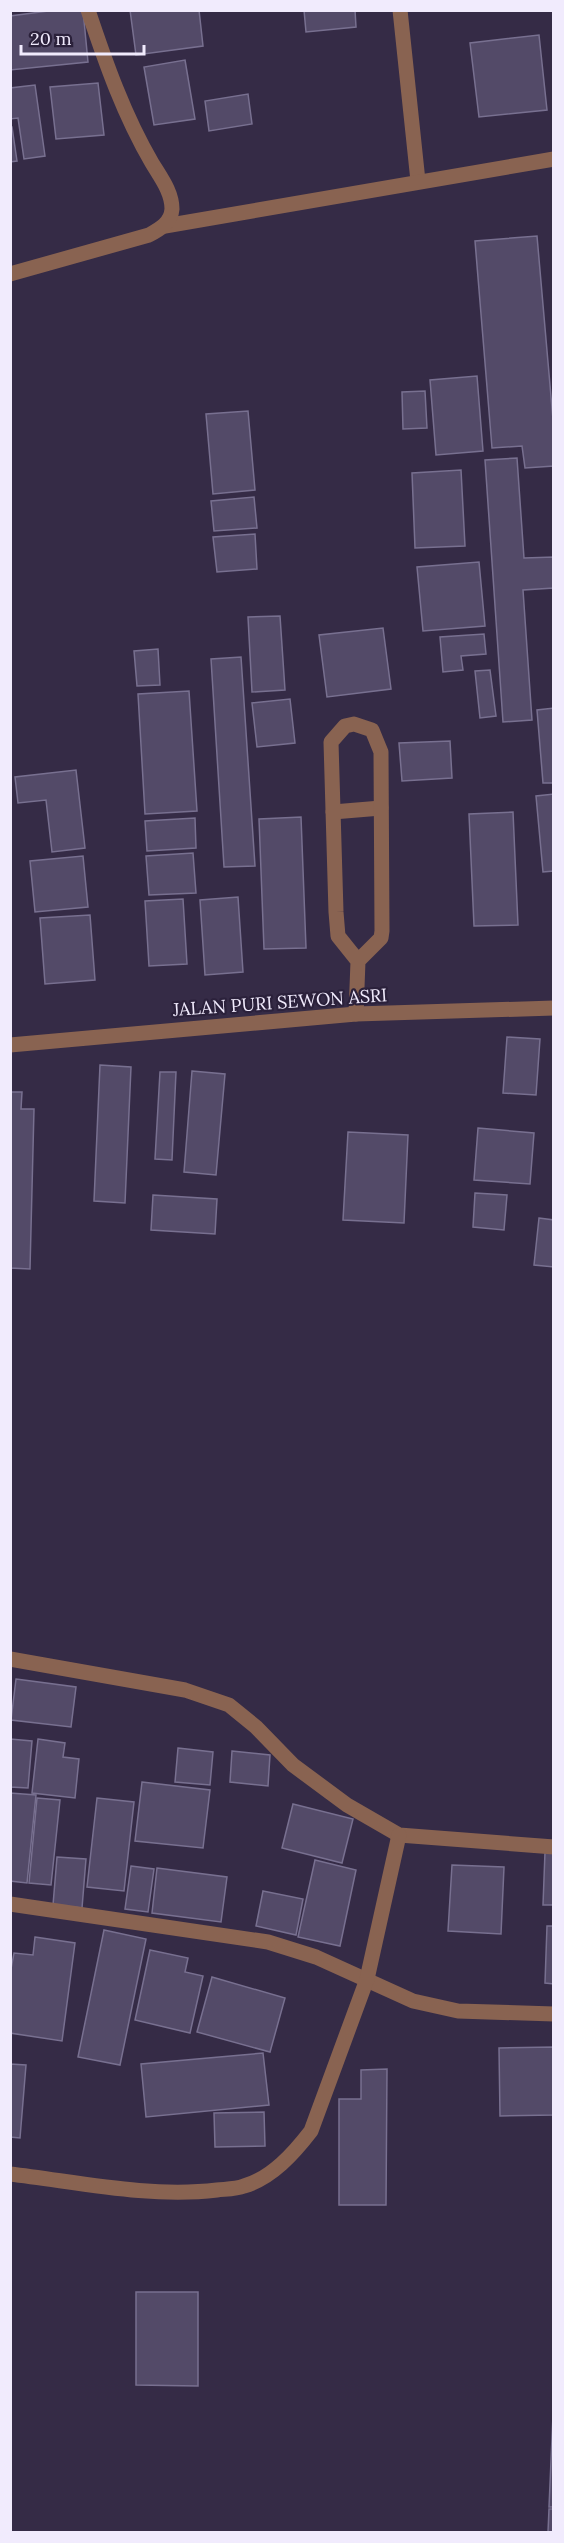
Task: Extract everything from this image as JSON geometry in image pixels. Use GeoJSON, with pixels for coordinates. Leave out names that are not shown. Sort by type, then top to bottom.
{"type":"FeatureCollection","features":[{"type":"Feature","properties":{"kind":"street"},"geometry":{"type":"LineString","coordinates":[[88,10],[108,73],[125,112],[170,193],[172,211],[165,226]]}},
{"type":"Feature","properties":{"kind":"street"},"geometry":{"type":"LineString","coordinates":[[400,10],[418,181]]}},
{"type":"Feature","properties":{"kind":"street"},"geometry":{"type":"LineString","coordinates":[[10,274],[149,235],[165,226],[554,159]]}},
{"type":"Feature","properties":{"kind":"street"},"geometry":{"type":"LineString","coordinates":[[356,1014],[358,961],[338,936],[331,742],[345,726],[354,724],[372,730],[381,752],[381,938],[358,961]]}},
{"type":"Feature","properties":{"kind":"street"},"geometry":{"type":"LineString","coordinates":[[333,812],[381,808]]}},
{"type":"Feature","properties":{"kind":"street","name":"JALAN PURI SEWON ASRI"},"geometry":{"type":"LineString","coordinates":[[10,1045],[356,1014],[554,1008]]}},
{"type":"Feature","properties":{"kind":"street"},"geometry":{"type":"LineString","coordinates":[[10,1659],[185,1690],[229,1705],[256,1727],[293,1765],[347,1805],[399,1835],[554,1847]]}},
{"type":"Feature","properties":{"kind":"street"},"geometry":{"type":"LineString","coordinates":[[10,2174],[154,2192],[200,2192],[245,2186],[272,2172],[298,2147],[310,2131],[367,1979],[399,1835]]}},
{"type":"Feature","properties":{"kind":"street"},"geometry":{"type":"LineString","coordinates":[[10,1904],[268,1942],[316,1957],[412,2001],[458,2011],[554,2014]]}},
{"type":"Feature","properties":{"kind":"building"},"geometry":{"type":"Polygon","coordinates":[[[56,10],[83,10],[88,62],[10,70],[10,16],[56,10]]]}},
{"type":"Feature","properties":{"kind":"building"},"geometry":{"type":"Polygon","coordinates":[[[130,10],[199,10],[203,46],[136,55],[130,10]]]}},
{"type":"Feature","properties":{"kind":"building"},"geometry":{"type":"Polygon","coordinates":[[[304,10],[355,10],[356,27],[306,32],[304,10]]]}},
{"type":"Feature","properties":{"kind":"building"},"geometry":{"type":"Polygon","coordinates":[[[539,35],[547,110],[479,117],[470,43],[539,35]]]}},
{"type":"Feature","properties":{"kind":"building"},"geometry":{"type":"Polygon","coordinates":[[[185,60],[195,119],[154,125],[144,67],[185,60]]]}},
{"type":"Feature","properties":{"kind":"building"},"geometry":{"type":"Polygon","coordinates":[[[98,83],[104,135],[56,139],[50,87],[98,83]]]}},
{"type":"Feature","properties":{"kind":"building"},"geometry":{"type":"Polygon","coordinates":[[[35,85],[45,156],[24,159],[18,118],[10,119],[10,88],[35,85]]]}},
{"type":"Feature","properties":{"kind":"building"},"geometry":{"type":"Polygon","coordinates":[[[248,94],[252,124],[209,131],[205,101],[248,94]]]}},
{"type":"Feature","properties":{"kind":"building"},"geometry":{"type":"Polygon","coordinates":[[[10,127],[12,127],[17,161],[10,162],[10,127]]]}},
{"type":"Feature","properties":{"kind":"building"},"geometry":{"type":"Polygon","coordinates":[[[537,236],[554,431],[554,466],[525,468],[522,446],[492,448],[475,241],[537,236]]]}},
{"type":"Feature","properties":{"kind":"building"},"geometry":{"type":"Polygon","coordinates":[[[477,376],[483,451],[436,455],[430,380],[477,376]]]}},
{"type":"Feature","properties":{"kind":"building"},"geometry":{"type":"Polygon","coordinates":[[[425,391],[427,428],[403,429],[402,392],[425,391]]]}},
{"type":"Feature","properties":{"kind":"building"},"geometry":{"type":"Polygon","coordinates":[[[248,411],[255,490],[213,494],[206,414],[248,411]]]}},
{"type":"Feature","properties":{"kind":"building"},"geometry":{"type":"Polygon","coordinates":[[[517,458],[524,558],[554,557],[554,588],[523,590],[532,720],[503,722],[485,460],[517,458]]]}},
{"type":"Feature","properties":{"kind":"building"},"geometry":{"type":"Polygon","coordinates":[[[461,470],[465,546],[415,548],[412,473],[461,470]]]}},
{"type":"Feature","properties":{"kind":"building"},"geometry":{"type":"Polygon","coordinates":[[[254,497],[257,528],[214,531],[211,501],[254,497]]]}},
{"type":"Feature","properties":{"kind":"building"},"geometry":{"type":"Polygon","coordinates":[[[255,534],[257,569],[217,572],[213,537],[255,534]]]}},
{"type":"Feature","properties":{"kind":"building"},"geometry":{"type":"Polygon","coordinates":[[[479,562],[485,626],[423,631],[417,567],[479,562]]]}},
{"type":"Feature","properties":{"kind":"building"},"geometry":{"type":"Polygon","coordinates":[[[280,616],[285,690],[252,692],[248,617],[280,616]]]}},
{"type":"Feature","properties":{"kind":"building"},"geometry":{"type":"Polygon","coordinates":[[[383,628],[391,689],[327,697],[319,635],[383,628]]]}},
{"type":"Feature","properties":{"kind":"building"},"geometry":{"type":"Polygon","coordinates":[[[484,634],[486,654],[461,656],[463,670],[443,672],[440,637],[484,634]]]}},
{"type":"Feature","properties":{"kind":"building"},"geometry":{"type":"Polygon","coordinates":[[[158,649],[160,685],[137,686],[134,651],[158,649]]]}},
{"type":"Feature","properties":{"kind":"building"},"geometry":{"type":"Polygon","coordinates":[[[241,657],[255,866],[224,867],[211,659],[241,657]]]}},
{"type":"Feature","properties":{"kind":"building"},"geometry":{"type":"Polygon","coordinates":[[[490,670],[496,716],[480,718],[475,671],[490,670]]]}},
{"type":"Feature","properties":{"kind":"building"},"geometry":{"type":"Polygon","coordinates":[[[189,691],[197,811],[145,814],[138,694],[189,691]]]}},
{"type":"Feature","properties":{"kind":"building"},"geometry":{"type":"Polygon","coordinates":[[[290,699],[295,743],[257,747],[252,703],[290,699]]]}},
{"type":"Feature","properties":{"kind":"building"},"geometry":{"type":"Polygon","coordinates":[[[554,708],[554,783],[543,783],[537,710],[554,708]]]}},
{"type":"Feature","properties":{"kind":"building"},"geometry":{"type":"Polygon","coordinates":[[[450,741],[452,778],[402,781],[399,743],[450,741]]]}},
{"type":"Feature","properties":{"kind":"building"},"geometry":{"type":"Polygon","coordinates":[[[76,770],[85,848],[52,852],[46,800],[18,803],[15,777],[76,770]]]}},
{"type":"Feature","properties":{"kind":"building"},"geometry":{"type":"Polygon","coordinates":[[[554,794],[554,871],[543,872],[536,796],[554,794]]]}},
{"type":"Feature","properties":{"kind":"building"},"geometry":{"type":"Polygon","coordinates":[[[513,812],[518,925],[474,926],[469,814],[513,812]]]}},
{"type":"Feature","properties":{"kind":"building"},"geometry":{"type":"Polygon","coordinates":[[[301,817],[306,948],[264,949],[259,819],[301,817]]]}},
{"type":"Feature","properties":{"kind":"building"},"geometry":{"type":"Polygon","coordinates":[[[195,818],[196,848],[147,851],[145,821],[195,818]]]}},
{"type":"Feature","properties":{"kind":"building"},"geometry":{"type":"Polygon","coordinates":[[[193,853],[196,893],[149,895],[146,856],[193,853]]]}},
{"type":"Feature","properties":{"kind":"building"},"geometry":{"type":"Polygon","coordinates":[[[83,856],[88,907],[35,912],[30,861],[83,856]]]}},
{"type":"Feature","properties":{"kind":"building"},"geometry":{"type":"Polygon","coordinates":[[[238,897],[243,972],[205,975],[200,900],[238,897]]]}},
{"type":"Feature","properties":{"kind":"building"},"geometry":{"type":"Polygon","coordinates":[[[183,899],[187,964],[149,966],[145,901],[183,899]]]}},
{"type":"Feature","properties":{"kind":"building"},"geometry":{"type":"Polygon","coordinates":[[[90,915],[95,980],[45,984],[40,918],[90,915]]]}},
{"type":"Feature","properties":{"kind":"building"},"geometry":{"type":"Polygon","coordinates":[[[507,1037],[540,1039],[536,1095],[503,1093],[507,1037]]]}},
{"type":"Feature","properties":{"kind":"building"},"geometry":{"type":"Polygon","coordinates":[[[100,1065],[131,1067],[125,1203],[94,1201],[100,1065]]]}},
{"type":"Feature","properties":{"kind":"building"},"geometry":{"type":"Polygon","coordinates":[[[192,1071],[225,1074],[216,1175],[184,1172],[192,1071]]]}},
{"type":"Feature","properties":{"kind":"building"},"geometry":{"type":"Polygon","coordinates":[[[160,1072],[176,1072],[172,1160],[155,1159],[160,1072]]]}},
{"type":"Feature","properties":{"kind":"building"},"geometry":{"type":"Polygon","coordinates":[[[10,1092],[22,1092],[21,1109],[34,1109],[30,1269],[10,1268],[10,1092]]]}},
{"type":"Feature","properties":{"kind":"building"},"geometry":{"type":"Polygon","coordinates":[[[478,1128],[534,1133],[530,1184],[474,1180],[478,1128]]]}},
{"type":"Feature","properties":{"kind":"building"},"geometry":{"type":"Polygon","coordinates":[[[348,1132],[408,1135],[404,1223],[343,1220],[348,1132]]]}},
{"type":"Feature","properties":{"kind":"building"},"geometry":{"type":"Polygon","coordinates":[[[475,1193],[507,1195],[504,1230],[473,1227],[475,1193]]]}},
{"type":"Feature","properties":{"kind":"building"},"geometry":{"type":"Polygon","coordinates":[[[153,1195],[217,1199],[215,1234],[151,1230],[153,1195]]]}},
{"type":"Feature","properties":{"kind":"building"},"geometry":{"type":"Polygon","coordinates":[[[539,1218],[554,1220],[554,1267],[534,1265],[539,1218]]]}},
{"type":"Feature","properties":{"kind":"building"},"geometry":{"type":"Polygon","coordinates":[[[16,1679],[76,1687],[71,1727],[11,1720],[16,1679]]]}},
{"type":"Feature","properties":{"kind":"building"},"geometry":{"type":"Polygon","coordinates":[[[10,1739],[32,1741],[28,1788],[10,1787],[10,1739]]]}},
{"type":"Feature","properties":{"kind":"building"},"geometry":{"type":"Polygon","coordinates":[[[38,1739],[65,1743],[63,1757],[79,1759],[75,1798],[32,1793],[38,1739]]]}},
{"type":"Feature","properties":{"kind":"building"},"geometry":{"type":"Polygon","coordinates":[[[178,1748],[213,1752],[210,1785],[175,1782],[178,1748]]]}},
{"type":"Feature","properties":{"kind":"building"},"geometry":{"type":"Polygon","coordinates":[[[232,1751],[270,1755],[268,1786],[230,1782],[232,1751]]]}},
{"type":"Feature","properties":{"kind":"building"},"geometry":{"type":"Polygon","coordinates":[[[142,1782],[210,1790],[203,1848],[135,1841],[142,1782]]]}},
{"type":"Feature","properties":{"kind":"building"},"geometry":{"type":"Polygon","coordinates":[[[10,1793],[36,1795],[27,1883],[10,1881],[10,1793]]]}},
{"type":"Feature","properties":{"kind":"building"},"geometry":{"type":"Polygon","coordinates":[[[37,1798],[60,1800],[51,1885],[29,1883],[37,1798]]]}},
{"type":"Feature","properties":{"kind":"building"},"geometry":{"type":"Polygon","coordinates":[[[97,1798],[134,1802],[124,1891],[87,1887],[97,1798]]]}},
{"type":"Feature","properties":{"kind":"building"},"geometry":{"type":"Polygon","coordinates":[[[293,1804],[353,1819],[342,1863],[282,1848],[293,1804]]]}},
{"type":"Feature","properties":{"kind":"building"},"geometry":{"type":"Polygon","coordinates":[[[545,1852],[554,1853],[554,1905],[543,1905],[545,1852]]]}},
{"type":"Feature","properties":{"kind":"building"},"geometry":{"type":"Polygon","coordinates":[[[57,1857],[86,1859],[82,1908],[53,1905],[57,1857]]]}},
{"type":"Feature","properties":{"kind":"building"},"geometry":{"type":"Polygon","coordinates":[[[315,1860],[356,1870],[340,1946],[298,1937],[315,1860]]]}},
{"type":"Feature","properties":{"kind":"building"},"geometry":{"type":"Polygon","coordinates":[[[452,1865],[504,1867],[501,1934],[448,1931],[452,1865]]]}},
{"type":"Feature","properties":{"kind":"building"},"geometry":{"type":"Polygon","coordinates":[[[131,1866],[154,1869],[148,1912],[125,1909],[131,1866]]]}},
{"type":"Feature","properties":{"kind":"building"},"geometry":{"type":"Polygon","coordinates":[[[157,1868],[227,1877],[221,1922],[152,1913],[157,1868]]]}},
{"type":"Feature","properties":{"kind":"building"},"geometry":{"type":"Polygon","coordinates":[[[263,1891],[303,1899],[296,1935],[256,1926],[263,1891]]]}},
{"type":"Feature","properties":{"kind":"building"},"geometry":{"type":"Polygon","coordinates":[[[547,1926],[554,1926],[554,1984],[545,1983],[547,1926]]]}},
{"type":"Feature","properties":{"kind":"building"},"geometry":{"type":"Polygon","coordinates":[[[104,1930],[146,1939],[120,2065],[78,2057],[104,1930]]]}},
{"type":"Feature","properties":{"kind":"building"},"geometry":{"type":"Polygon","coordinates":[[[35,1937],[75,1943],[62,2041],[10,2033],[10,1974],[14,1953],[33,1955],[35,1937]]]}},
{"type":"Feature","properties":{"kind":"building"},"geometry":{"type":"Polygon","coordinates":[[[150,1950],[188,1958],[185,1972],[203,1976],[190,2033],[135,2020],[150,1950]]]}},
{"type":"Feature","properties":{"kind":"building"},"geometry":{"type":"Polygon","coordinates":[[[212,1977],[285,1998],[270,2052],[197,2032],[212,1977]]]}},
{"type":"Feature","properties":{"kind":"building"},"geometry":{"type":"Polygon","coordinates":[[[554,2047],[554,2115],[500,2116],[499,2048],[554,2047]]]}},
{"type":"Feature","properties":{"kind":"building"},"geometry":{"type":"Polygon","coordinates":[[[263,2053],[269,2105],[146,2117],[141,2064],[263,2053]]]}},
{"type":"Feature","properties":{"kind":"building"},"geometry":{"type":"Polygon","coordinates":[[[10,2064],[26,2065],[20,2138],[10,2137],[10,2064]]]}},
{"type":"Feature","properties":{"kind":"building"},"geometry":{"type":"Polygon","coordinates":[[[387,2069],[386,2205],[339,2205],[339,2099],[361,2099],[361,2070],[387,2069]]]}},
{"type":"Feature","properties":{"kind":"building"},"geometry":{"type":"Polygon","coordinates":[[[264,2112],[265,2146],[215,2147],[214,2113],[264,2112]]]}},
{"type":"Feature","properties":{"kind":"building"},"geometry":{"type":"Polygon","coordinates":[[[136,2292],[198,2292],[198,2386],[136,2385],[136,2292]]]}},
{"type":"Feature","properties":{"kind":"building"},"geometry":{"type":"Polygon","coordinates":[[[553,2415],[554,2507],[549,2507],[553,2415]]]}},
{"type":"Feature","properties":{"kind":"building"},"geometry":{"type":"Polygon","coordinates":[[[549,2509],[554,2509],[554,2532],[548,2532],[549,2509]]]}}]}
